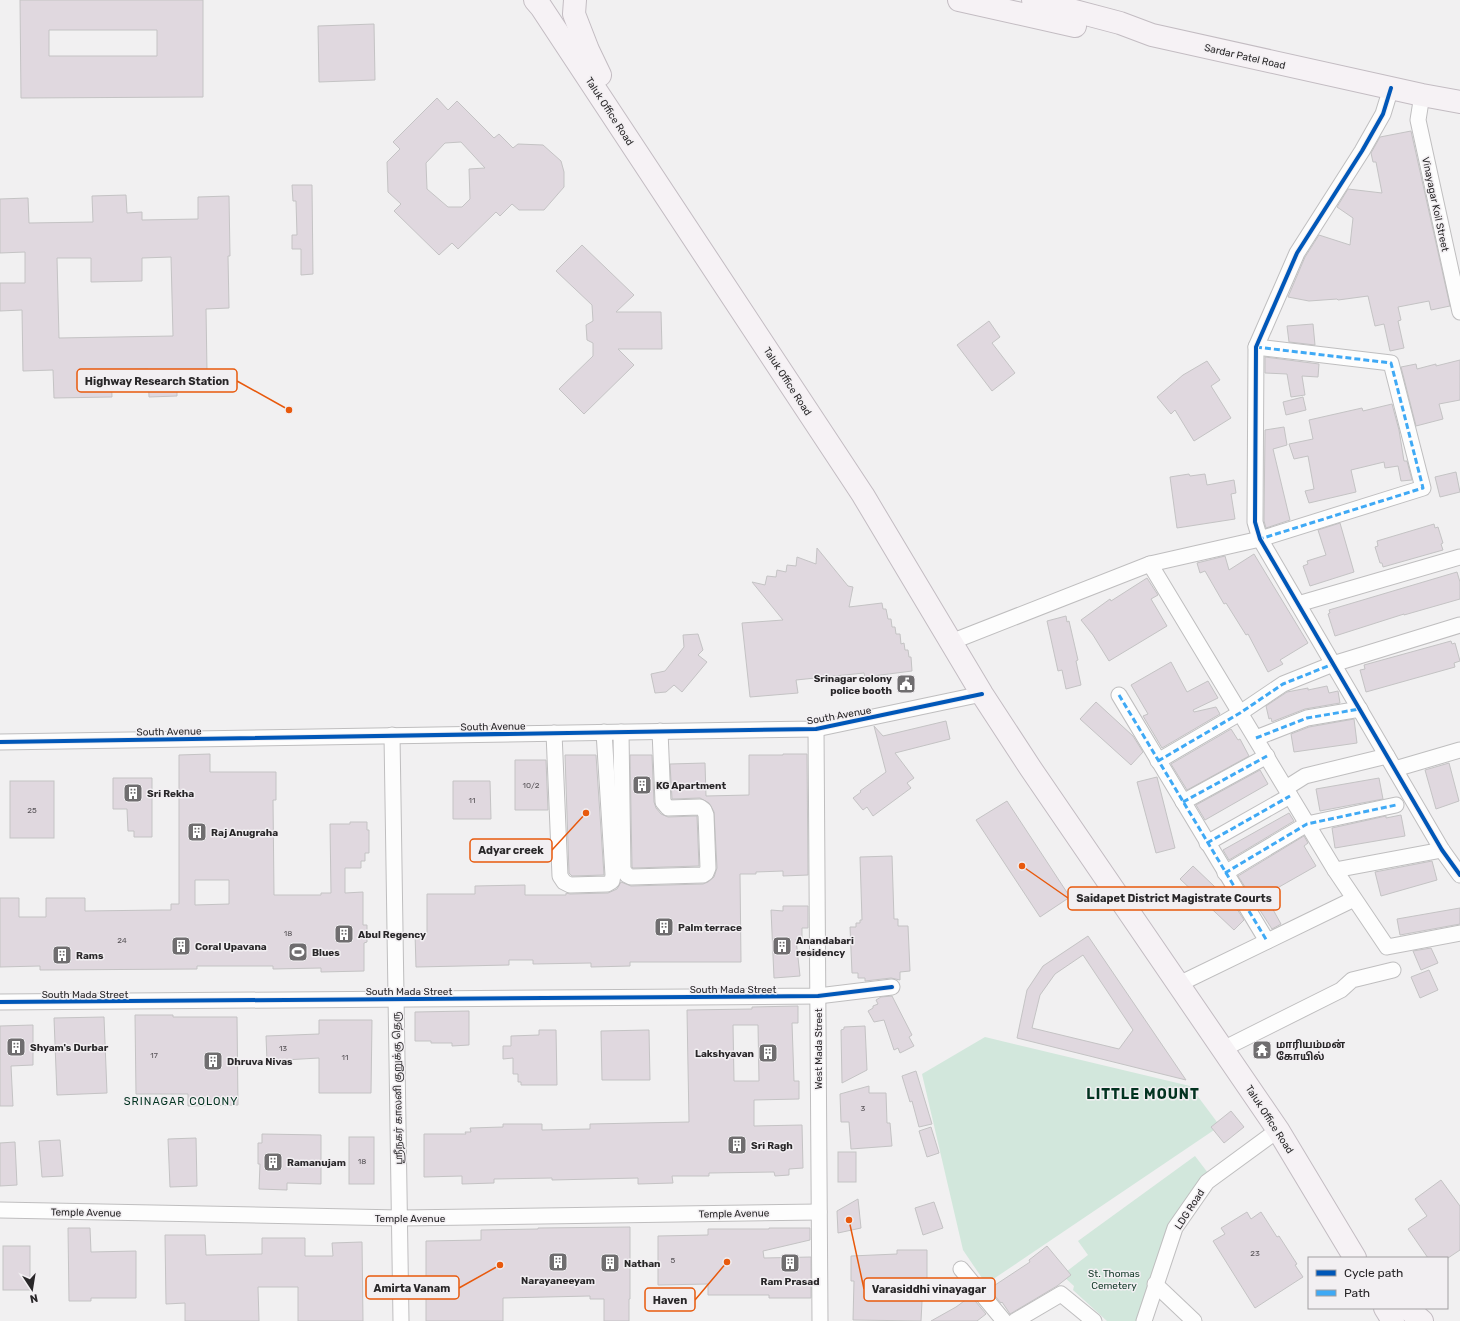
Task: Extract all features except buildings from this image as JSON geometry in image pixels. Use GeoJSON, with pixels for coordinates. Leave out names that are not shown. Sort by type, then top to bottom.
{"type":"FeatureCollection","features":[{"type":"Feature","properties":{"kind":"main road","name":"Taluk Office Road"},"geometry":{"type":"LineString","coordinates":[[535,0],[863,495],[982,694],[1030,769],[1278,1130],[1354,1257]]}},
{"type":"Feature","properties":{"kind":"main road"},"geometry":{"type":"LineString","coordinates":[[576,0],[574,14],[588,50],[632,145]]}},
{"type":"Feature","properties":{"kind":"main road"},"geometry":{"type":"LineString","coordinates":[[959,0],[1116,35],[1152,35]]}},
{"type":"Feature","properties":{"kind":"main road","name":"Sardar Patel Road"},"geometry":{"type":"LineString","coordinates":[[1033,0],[1120,23],[1152,35],[1422,95],[1460,102]]}},
{"type":"Feature","properties":{"kind":"main road"},"geometry":{"type":"LineString","coordinates":[[1386,1309],[1393,1321]]}},
{"type":"Feature","properties":{"kind":"main road"},"geometry":{"type":"LineString","coordinates":[[1407,1309],[1422,1321]]}},
{"type":"Feature","properties":{"kind":"street"},"geometry":{"type":"LineString","coordinates":[[1390,88],[1383,114],[1297,253],[1256,348],[1255,522],[1260,539],[1442,850],[1460,874]]}},
{"type":"Feature","properties":{"kind":"street","name":"Vinayagar Koil Street"},"geometry":{"type":"LineString","coordinates":[[1422,95],[1418,120],[1460,312]]}},
{"type":"Feature","properties":{"kind":"street"},"geometry":{"type":"LineString","coordinates":[[951,642],[1150,564],[1260,539],[1423,488],[1391,363],[1256,348]]}},
{"type":"Feature","properties":{"kind":"street"},"geometry":{"type":"LineString","coordinates":[[1298,604],[1460,557]]}},
{"type":"Feature","properties":{"kind":"street"},"geometry":{"type":"LineString","coordinates":[[1150,564],[1335,870],[1387,948],[1460,932]]}},
{"type":"Feature","properties":{"kind":"street"},"geometry":{"type":"LineString","coordinates":[[1158,761],[1240,714],[1283,684],[1333,664],[1460,625]]}},
{"type":"Feature","properties":{"kind":"street","name":"South Avenue"},"geometry":{"type":"LineString","coordinates":[[0,742],[816,729],[982,694]]}},
{"type":"Feature","properties":{"kind":"street"},"geometry":{"type":"LineString","coordinates":[[1119,695],[1267,941]]}},
{"type":"Feature","properties":{"kind":"street"},"geometry":{"type":"LineString","coordinates":[[1256,738],[1307,718],[1360,709]]}},
{"type":"Feature","properties":{"kind":"street","name":"West Mada Street"},"geometry":{"type":"LineString","coordinates":[[816,729],[820,1321]]}},
{"type":"Feature","properties":{"kind":"street"},"geometry":{"type":"LineString","coordinates":[[621,732],[624,870],[627,875],[631,877],[702,875],[706,873],[708,868],[706,815],[704,810],[700,807],[668,808],[665,806],[663,802],[660,731]]}},
{"type":"Feature","properties":{"kind":"street"},"geometry":{"type":"LineString","coordinates":[[554,733],[560,876],[564,882],[570,885],[607,884],[612,881],[613,875],[604,732]]}},
{"type":"Feature","properties":{"kind":"street","name":"ஸ்ரீநகர் காலனி குறுக்கு தெரு"},"geometry":{"type":"LineString","coordinates":[[392,735],[401,1321]]}},
{"type":"Feature","properties":{"kind":"street"},"geometry":{"type":"LineString","coordinates":[[1395,769],[1460,750]]}},
{"type":"Feature","properties":{"kind":"street"},"geometry":{"type":"LineString","coordinates":[[1183,802],[1267,756]]}},
{"type":"Feature","properties":{"kind":"street"},"geometry":{"type":"LineString","coordinates":[[1207,843],[1288,792],[1305,776],[1388,756]]}},
{"type":"Feature","properties":{"kind":"street"},"geometry":{"type":"LineString","coordinates":[[1225,873],[1307,824],[1396,805]]}},
{"type":"Feature","properties":{"kind":"street"},"geometry":{"type":"LineString","coordinates":[[1335,870],[1442,850]]}},
{"type":"Feature","properties":{"kind":"street"},"geometry":{"type":"LineString","coordinates":[[1179,984],[1354,899]]}},
{"type":"Feature","properties":{"kind":"street"},"geometry":{"type":"LineString","coordinates":[[1223,1049],[1341,990],[1352,980],[1393,970]]}},
{"type":"Feature","properties":{"kind":"street","name":"South Mada Street"},"geometry":{"type":"LineString","coordinates":[[0,1002],[818,996],[892,987]]}},
{"type":"Feature","properties":{"kind":"street","name":"LDG Road"},"geometry":{"type":"LineString","coordinates":[[1144,1321],[1155,1284],[1175,1228],[1207,1182],[1278,1130]]}},
{"type":"Feature","properties":{"kind":"street","name":"Temple Avenue"},"geometry":{"type":"LineString","coordinates":[[0,1210],[400,1218],[819,1212]]}},
{"type":"Feature","properties":{"kind":"street"},"geometry":{"type":"LineString","coordinates":[[961,1269],[1004,1321]]}},
{"type":"Feature","properties":{"kind":"street"},"geometry":{"type":"LineString","coordinates":[[1155,1284],[1194,1321]]}},
{"type":"Feature","properties":{"kind":"street"},"geometry":{"type":"LineString","coordinates":[[1015,1321],[1061,1294],[1094,1321]]}},
{"type":"Feature","properties":{"kind":"green space"},"geometry":{"type":"Polygon","coordinates":[[[985,1037],[1190,1086],[1220,1126],[986,1284],[963,1250],[922,1074],[985,1037]]]}},
{"type":"Feature","properties":{"kind":"green space","name":"St. Thomas Cemetery"},"geometry":{"type":"Polygon","coordinates":[[[1195,1156],[1208,1173],[1190,1192],[1159,1251],[1137,1321],[1107,1321],[1073,1290],[1074,1286],[1062,1275],[1088,1255],[1078,1241],[1195,1156]]]}},
{"type":"Feature","properties":{"kind":"marked path"},"geometry":{"type":"LineString","coordinates":[[1256,347],[1391,363],[1423,488],[1260,539]]}},
{"type":"Feature","properties":{"kind":"marked path"},"geometry":{"type":"LineString","coordinates":[[1158,761],[1240,713],[1283,684],[1333,664]]}},
{"type":"Feature","properties":{"kind":"marked path"},"geometry":{"type":"LineString","coordinates":[[1119,695],[1267,941]]}},
{"type":"Feature","properties":{"kind":"marked path"},"geometry":{"type":"LineString","coordinates":[[1256,738],[1307,718],[1360,709]]}},
{"type":"Feature","properties":{"kind":"marked path"},"geometry":{"type":"LineString","coordinates":[[1183,802],[1267,756]]}},
{"type":"Feature","properties":{"kind":"marked path"},"geometry":{"type":"LineString","coordinates":[[1207,843],[1290,796]]}},
{"type":"Feature","properties":{"kind":"marked path"},"geometry":{"type":"LineString","coordinates":[[1225,873],[1307,824],[1396,805]]}},
{"type":"Feature","properties":{"kind":"cycle path"},"geometry":{"type":"LineString","coordinates":[[1391,88],[1383,114],[1362,151],[1297,253],[1256,347],[1255,522],[1260,539],[1442,850],[1460,875]]}},
{"type":"Feature","properties":{"kind":"cycle path"},"geometry":{"type":"LineString","coordinates":[[0,742],[816,729],[982,694]]}},
{"type":"Feature","properties":{"kind":"cycle path"},"geometry":{"type":"LineString","coordinates":[[0,1002],[818,996],[892,987]]}},
{"type":"Feature","properties":{"kind":"place","name":"Highway Research Station"},"geometry":{"type":"Point","coordinates":[289,410]}},
{"type":"Feature","properties":{"kind":"place","name":"Srinagar colony police booth"},"geometry":{"type":"Point","coordinates":[906,684]}},
{"type":"Feature","properties":{"kind":"place","name":"KG Apartment"},"geometry":{"type":"Point","coordinates":[642,785]}},
{"type":"Feature","properties":{"kind":"place","name":"Sri Rekha"},"geometry":{"type":"Point","coordinates":[133,793]}},
{"type":"Feature","properties":{"kind":"place","name":"Adyar creek"},"geometry":{"type":"Point","coordinates":[586,813]}},
{"type":"Feature","properties":{"kind":"place","name":"Raj Anugraha"},"geometry":{"type":"Point","coordinates":[197,832]}},
{"type":"Feature","properties":{"kind":"place","name":"Saidapet District Magistrate Courts"},"geometry":{"type":"Point","coordinates":[1022,866]}},
{"type":"Feature","properties":{"kind":"place","name":"Palm terrace"},"geometry":{"type":"Point","coordinates":[664,927]}},
{"type":"Feature","properties":{"kind":"place","name":"Abul Regency"},"geometry":{"type":"Point","coordinates":[344,934]}},
{"type":"Feature","properties":{"kind":"place","name":"Coral Upavana"},"geometry":{"type":"Point","coordinates":[181,946]}},
{"type":"Feature","properties":{"kind":"place","name":"Anandabari residency"},"geometry":{"type":"Point","coordinates":[782,946]}},
{"type":"Feature","properties":{"kind":"place","name":"Blues"},"geometry":{"type":"Point","coordinates":[298,952]}},
{"type":"Feature","properties":{"kind":"place","name":"Rams"},"geometry":{"type":"Point","coordinates":[62,955]}},
{"type":"Feature","properties":{"kind":"place","name":"Shyam's Durbar"},"geometry":{"type":"Point","coordinates":[16,1047]}},
{"type":"Feature","properties":{"kind":"place","name":"மாரியம்மன் கோயில்"},"geometry":{"type":"Point","coordinates":[1262,1050]}},
{"type":"Feature","properties":{"kind":"place","name":"Lakshyavan"},"geometry":{"type":"Point","coordinates":[768,1053]}},
{"type":"Feature","properties":{"kind":"place","name":"Dhruva Nivas"},"geometry":{"type":"Point","coordinates":[213,1061]}},
{"type":"Feature","properties":{"kind":"place","name":"Sri Ragh"},"geometry":{"type":"Point","coordinates":[737,1145]}},
{"type":"Feature","properties":{"kind":"place","name":"Ramanujam"},"geometry":{"type":"Point","coordinates":[273,1162]}},
{"type":"Feature","properties":{"kind":"place","name":"Varasiddhi vinayagar"},"geometry":{"type":"Point","coordinates":[849,1220]}},
{"type":"Feature","properties":{"kind":"place","name":"Narayaneeyam"},"geometry":{"type":"Point","coordinates":[558,1262]}},
{"type":"Feature","properties":{"kind":"place","name":"Haven"},"geometry":{"type":"Point","coordinates":[727,1262]}},
{"type":"Feature","properties":{"kind":"place","name":"Nathan"},"geometry":{"type":"Point","coordinates":[610,1263]}},
{"type":"Feature","properties":{"kind":"place","name":"Ram Prasad"},"geometry":{"type":"Point","coordinates":[790,1263]}},
{"type":"Feature","properties":{"kind":"place","name":"Amirta Vanam"},"geometry":{"type":"Point","coordinates":[500,1265]}},
{"type":"Feature","properties":{"kind":"district","name":"LITTLE MOUNT"},"geometry":{"type":"Point","coordinates":[1143,1094]}},
{"type":"Feature","properties":{"kind":"district","name":"SRINAGAR COLONY"},"geometry":{"type":"Point","coordinates":[181,1101]}}]}
